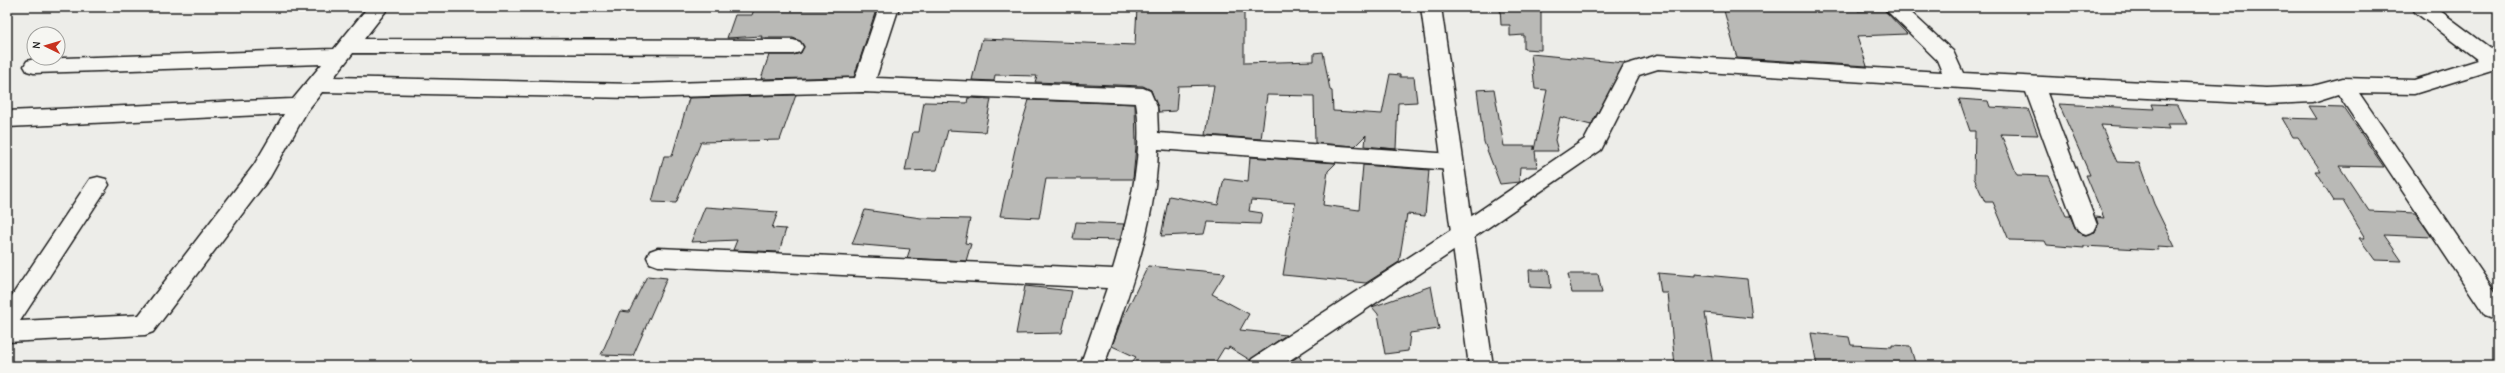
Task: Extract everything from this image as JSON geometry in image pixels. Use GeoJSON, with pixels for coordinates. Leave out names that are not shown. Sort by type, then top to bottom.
{"type":"FeatureCollection","features":[{"type":"Feature","properties":{"kind":"street"},"geometry":{"type":"LineString","coordinates":[[7,332],[145,325],[262,171],[300,106],[315,84],[378,7]]}},
{"type":"Feature","properties":{"kind":"street"},"geometry":{"type":"LineString","coordinates":[[863,86],[889,7]]}},
{"type":"Feature","properties":{"kind":"street"},"geometry":{"type":"LineString","coordinates":[[1431,7],[1481,366]]}},
{"type":"Feature","properties":{"kind":"street"},"geometry":{"type":"LineString","coordinates":[[1893,7],[1946,56],[1955,80]]}},
{"type":"Feature","properties":{"kind":"street"},"geometry":{"type":"LineString","coordinates":[[2422,7],[2496,61]]}},
{"type":"Feature","properties":{"kind":"street"},"geometry":{"type":"LineString","coordinates":[[66,64],[342,51],[793,47]]}},
{"type":"Feature","properties":{"kind":"street"},"geometry":{"type":"LineString","coordinates":[[1261,366],[1462,234],[1593,144],[1631,70],[1658,62],[2034,85],[2267,96],[2313,94],[2344,85],[2414,87],[2496,61]]}},
{"type":"Feature","properties":{"kind":"street"},"geometry":{"type":"LineString","coordinates":[[315,84],[634,91],[863,86],[1143,96],[1147,102],[1148,140],[1139,223],[1122,279],[1092,366]]}},
{"type":"Feature","properties":{"kind":"street"},"geometry":{"type":"LineString","coordinates":[[2034,85],[2086,225]]}},
{"type":"Feature","properties":{"kind":"street"},"geometry":{"type":"LineString","coordinates":[[2344,85],[2493,308]]}},
{"type":"Feature","properties":{"kind":"street"},"geometry":{"type":"LineString","coordinates":[[7,119],[300,106]]}},
{"type":"Feature","properties":{"kind":"street"},"geometry":{"type":"LineString","coordinates":[[1148,140],[1452,162]]}},
{"type":"Feature","properties":{"kind":"street"},"geometry":{"type":"LineString","coordinates":[[7,322],[98,184]]}},
{"type":"Feature","properties":{"kind":"street"},"geometry":{"type":"LineString","coordinates":[[658,257],[1122,279]]}},
{"type":"Feature","properties":{"kind":"building"},"geometry":{"type":"Polygon","coordinates":[[[755,7],[877,7],[854,77],[761,79],[769,55],[793,55],[801,53],[804,46],[800,41],[793,38],[761,38],[762,36],[727,38],[735,15],[752,15],[755,7]]]}},
{"type":"Feature","properties":{"kind":"building"},"geometry":{"type":"Polygon","coordinates":[[[1137,7],[1244,7],[1244,63],[1314,61],[1314,53],[1323,52],[1330,90],[1332,91],[1333,111],[1382,114],[1390,74],[1400,75],[1400,77],[1414,77],[1417,102],[1398,103],[1396,149],[1365,146],[1366,135],[1355,146],[1315,143],[1314,96],[1267,95],[1261,139],[1206,135],[1214,85],[1178,86],[1176,111],[1159,112],[1151,90],[1143,86],[1035,82],[1037,76],[995,75],[994,81],[972,80],[982,39],[1135,45],[1137,7]]]}},
{"type":"Feature","properties":{"kind":"building"},"geometry":{"type":"Polygon","coordinates":[[[1500,7],[1541,7],[1541,50],[1524,49],[1524,35],[1510,36],[1510,25],[1501,25],[1500,7]]]}},
{"type":"Feature","properties":{"kind":"building"},"geometry":{"type":"Polygon","coordinates":[[[1723,7],[1856,7],[1858,11],[1884,10],[1907,34],[1857,36],[1867,66],[1737,58],[1723,7]]]}},
{"type":"Feature","properties":{"kind":"building"},"geometry":{"type":"Polygon","coordinates":[[[1531,54],[1625,63],[1591,125],[1560,117],[1555,140],[1558,151],[1535,151],[1537,167],[1520,167],[1519,182],[1500,184],[1484,142],[1477,90],[1494,89],[1504,146],[1534,146],[1534,150],[1547,90],[1535,89],[1531,54]]]}},
{"type":"Feature","properties":{"kind":"building"},"geometry":{"type":"Polygon","coordinates":[[[796,95],[780,140],[701,142],[676,203],[652,202],[664,156],[672,156],[689,98],[796,95]]]}},
{"type":"Feature","properties":{"kind":"building"},"geometry":{"type":"Polygon","coordinates":[[[968,98],[991,99],[985,132],[948,130],[937,170],[905,171],[913,132],[919,132],[924,102],[967,103],[968,98]]]}},
{"type":"Feature","properties":{"kind":"building"},"geometry":{"type":"Polygon","coordinates":[[[1959,99],[1988,101],[1990,107],[2028,109],[2038,135],[2001,134],[2017,175],[2048,176],[2066,216],[2070,216],[2077,232],[2085,235],[2095,232],[2098,224],[2096,217],[2104,218],[2086,175],[2090,175],[2059,104],[2154,109],[2152,104],[2178,105],[2187,124],[2167,124],[2169,129],[2101,125],[2117,162],[2139,163],[2154,204],[2175,247],[2157,246],[2159,250],[2084,246],[2084,248],[2047,245],[2045,241],[2009,240],[1993,202],[1985,202],[1974,178],[1975,131],[1970,131],[1959,99]]]}},
{"type":"Feature","properties":{"kind":"building"},"geometry":{"type":"Polygon","coordinates":[[[1029,100],[1135,104],[1136,146],[1133,179],[1046,179],[1039,218],[1000,216],[1018,136],[1029,100]]]}},
{"type":"Feature","properties":{"kind":"building"},"geometry":{"type":"Polygon","coordinates":[[[2309,106],[2343,107],[2384,167],[2339,166],[2369,211],[2415,213],[2432,237],[2384,235],[2402,261],[2375,260],[2359,238],[2365,238],[2343,201],[2334,201],[2315,171],[2321,171],[2298,137],[2293,137],[2282,118],[2317,119],[2309,106]]]}},
{"type":"Feature","properties":{"kind":"building"},"geometry":{"type":"Polygon","coordinates":[[[1250,157],[1336,163],[1328,171],[1323,205],[1359,210],[1363,165],[1429,170],[1425,216],[1407,214],[1399,262],[1366,283],[1283,275],[1295,203],[1251,200],[1249,211],[1262,213],[1260,224],[1207,222],[1204,234],[1161,236],[1169,196],[1218,205],[1224,179],[1248,182],[1250,157]]]}},
{"type":"Feature","properties":{"kind":"building"},"geometry":{"type":"Polygon","coordinates":[[[705,207],[778,212],[772,228],[786,229],[779,252],[733,250],[737,240],[691,242],[705,207]]]}},
{"type":"Feature","properties":{"kind":"building"},"geometry":{"type":"Polygon","coordinates":[[[865,210],[921,218],[970,219],[965,243],[971,244],[966,261],[907,258],[910,249],[852,244],[865,210]]]}},
{"type":"Feature","properties":{"kind":"building"},"geometry":{"type":"Polygon","coordinates":[[[1076,222],[1124,224],[1120,240],[1073,239],[1076,222]]]}},
{"type":"Feature","properties":{"kind":"building"},"geometry":{"type":"Polygon","coordinates":[[[1148,266],[1225,273],[1212,294],[1249,314],[1240,330],[1286,335],[1250,360],[1229,347],[1228,349],[1224,348],[1213,366],[1129,366],[1136,357],[1112,346],[1120,324],[1148,266]]]}},
{"type":"Feature","properties":{"kind":"building"},"geometry":{"type":"Polygon","coordinates":[[[1529,270],[1549,270],[1551,288],[1530,287],[1529,270]]]}},
{"type":"Feature","properties":{"kind":"building"},"geometry":{"type":"Polygon","coordinates":[[[1658,273],[1695,276],[1695,274],[1747,279],[1752,318],[1705,313],[1713,366],[1675,366],[1668,293],[1661,293],[1658,273]]]}},
{"type":"Feature","properties":{"kind":"building"},"geometry":{"type":"Polygon","coordinates":[[[1568,274],[1598,274],[1602,293],[1572,293],[1568,274]]]}},
{"type":"Feature","properties":{"kind":"building"},"geometry":{"type":"Polygon","coordinates":[[[647,276],[667,278],[633,356],[601,355],[620,311],[629,312],[647,276]]]}},
{"type":"Feature","properties":{"kind":"building"},"geometry":{"type":"Polygon","coordinates":[[[1025,286],[1072,291],[1062,333],[1016,334],[1025,286]]]}},
{"type":"Feature","properties":{"kind":"building"},"geometry":{"type":"Polygon","coordinates":[[[1431,286],[1439,329],[1410,333],[1408,351],[1385,354],[1378,314],[1372,307],[1431,286]]]}},
{"type":"Feature","properties":{"kind":"building"},"geometry":{"type":"Polygon","coordinates":[[[1811,333],[1849,337],[1851,345],[1892,347],[1892,345],[1910,346],[1916,366],[1817,366],[1811,333]]]}},
{"type":"Feature","properties":{"kind":"building"},"geometry":{"type":"Polygon","coordinates":[[[1299,356],[1305,366],[1284,366],[1299,356]]]}}]}
